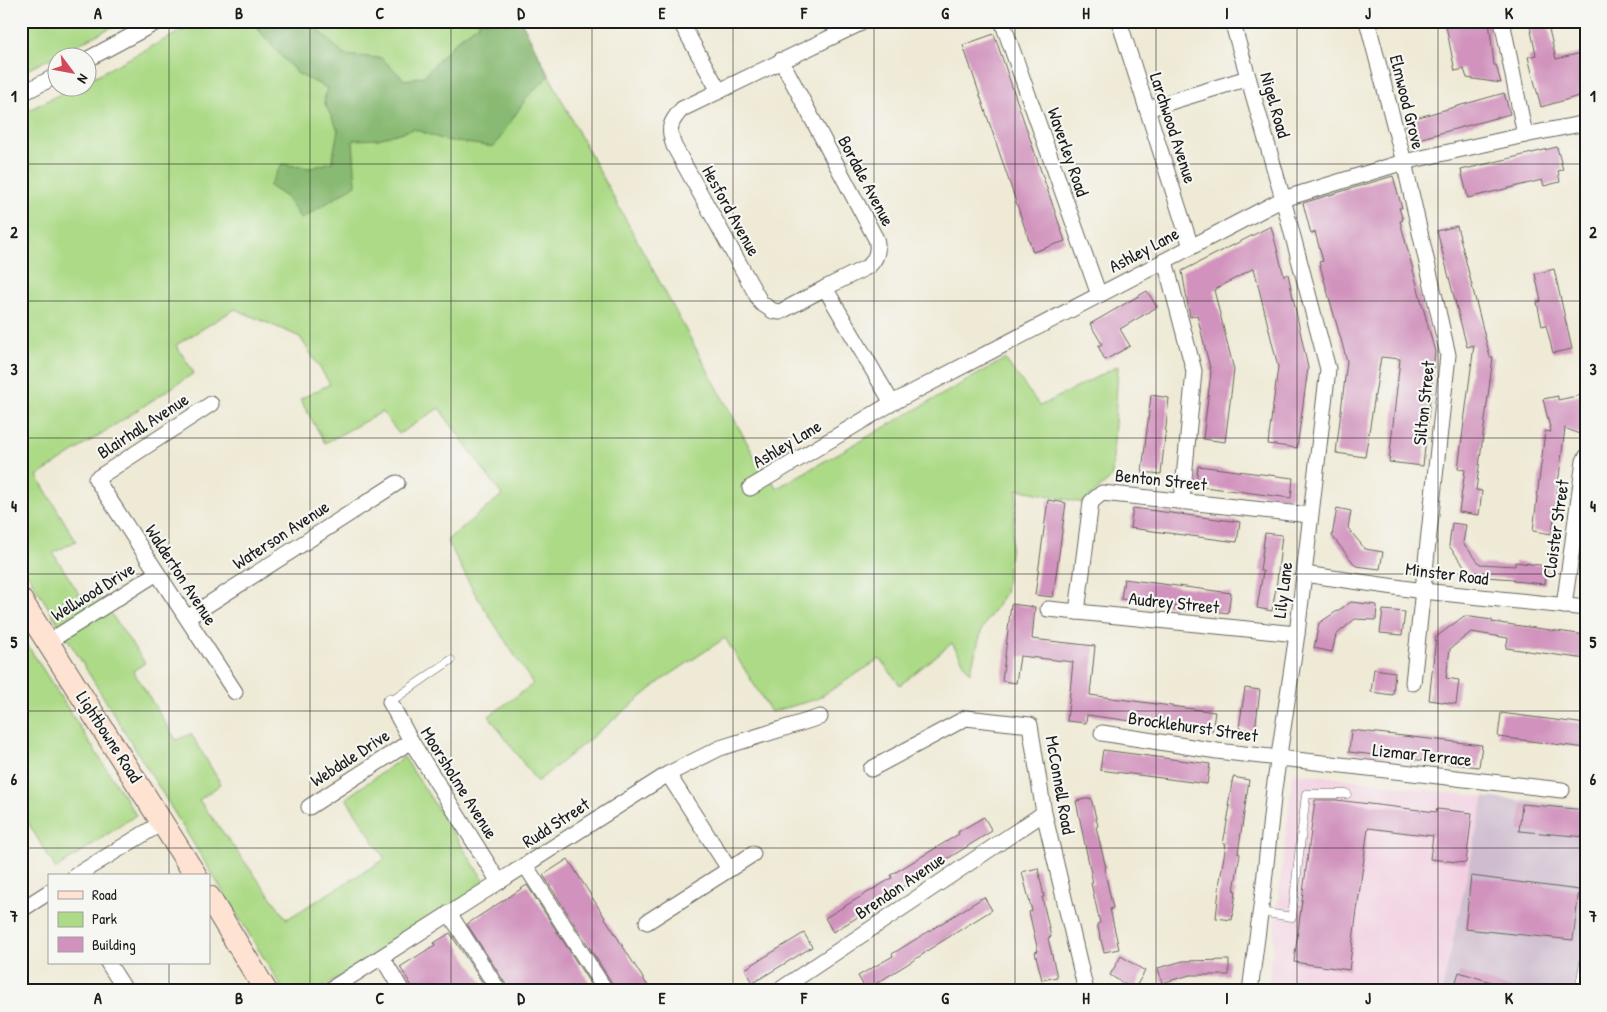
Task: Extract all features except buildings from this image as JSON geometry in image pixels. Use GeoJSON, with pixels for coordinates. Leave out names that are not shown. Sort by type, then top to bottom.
{"type":"FeatureCollection","features":[{"type":"Feature","properties":{"kind":"main road","name":"Lightbowne Road"},"geometry":{"type":"LineString","coordinates":[[21,600],[195,874]]}},
{"type":"Feature","properties":{"kind":"main road"},"geometry":{"type":"LineString","coordinates":[[210,899],[266,991]]}},
{"type":"Feature","properties":{"kind":"street"},"geometry":{"type":"LineString","coordinates":[[98,54],[159,21]]}},
{"type":"Feature","properties":{"kind":"street"},"geometry":{"type":"LineString","coordinates":[[680,21],[718,91],[865,21]]}},
{"type":"Feature","properties":{"kind":"street","name":"Waverley Road"},"geometry":{"type":"LineString","coordinates":[[1002,21],[1099,295]]}},
{"type":"Feature","properties":{"kind":"street","name":"Larchwood Avenue"},"geometry":{"type":"LineString","coordinates":[[1119,21],[1191,247]]}},
{"type":"Feature","properties":{"kind":"street","name":"Nigel Road"},"geometry":{"type":"LineString","coordinates":[[1232,21],[1283,199]]}},
{"type":"Feature","properties":{"kind":"street","name":"Elmwood Grove"},"geometry":{"type":"LineString","coordinates":[[1367,21],[1404,162]]}},
{"type":"Feature","properties":{"kind":"street"},"geometry":{"type":"LineString","coordinates":[[1502,21],[1525,135]]}},
{"type":"Feature","properties":{"kind":"street","name":"Bordale Avenue"},"geometry":{"type":"LineString","coordinates":[[782,60],[878,246],[870,266],[825,288]]}},
{"type":"Feature","properties":{"kind":"street"},"geometry":{"type":"LineString","coordinates":[[1147,109],[1248,78]]}},
{"type":"Feature","properties":{"kind":"street"},"geometry":{"type":"LineString","coordinates":[[21,94],[48,80]]}},
{"type":"Feature","properties":{"kind":"street","name":"Hesford Avenue"},"geometry":{"type":"LineString","coordinates":[[718,91],[682,109],[675,116],[670,125],[674,146],[761,302],[773,311],[780,312],[825,288]]}},
{"type":"Feature","properties":{"kind":"street","name":"Ashley Lane"},"geometry":{"type":"LineString","coordinates":[[750,488],[892,403],[1283,199],[1404,162],[1586,123]]}},
{"type":"Feature","properties":{"kind":"street","name":"Silton Street"},"geometry":{"type":"LineString","coordinates":[[1404,162],[1448,355],[1414,683]]}},
{"type":"Feature","properties":{"kind":"street","name":"Lily Lane"},"geometry":{"type":"LineString","coordinates":[[1250,991],[1278,758],[1297,634],[1328,369],[1283,199]]}},
{"type":"Feature","properties":{"kind":"street"},"geometry":{"type":"LineString","coordinates":[[1165,261],[1194,371],[1182,500]]}},
{"type":"Feature","properties":{"kind":"street"},"geometry":{"type":"LineString","coordinates":[[825,288],[892,403]]}},
{"type":"Feature","properties":{"kind":"street","name":"Blairhall Avenue"},"geometry":{"type":"LineString","coordinates":[[96,479],[211,404]]}},
{"type":"Feature","properties":{"kind":"street","name":"Cloister Street"},"geometry":{"type":"LineString","coordinates":[[1564,606],[1582,502],[1584,460],[1586,458]]}},
{"type":"Feature","properties":{"kind":"street","name":"Walderton Avenue"},"geometry":{"type":"LineString","coordinates":[[96,479],[235,692]]}},
{"type":"Feature","properties":{"kind":"street","name":"Waterson Avenue"},"geometry":{"type":"LineString","coordinates":[[187,618],[397,483]]}},
{"type":"Feature","properties":{"kind":"street","name":"Benton Street"},"geometry":{"type":"LineString","coordinates":[[1077,612],[1091,502],[1102,493],[1310,515]]}},
{"type":"Feature","properties":{"kind":"street","name":"Wellwood Drive"},"geometry":{"type":"LineString","coordinates":[[48,642],[157,573]]}},
{"type":"Feature","properties":{"kind":"street","name":"Minster Road"},"geometry":{"type":"LineString","coordinates":[[1304,574],[1423,591],[1586,608]]}},
{"type":"Feature","properties":{"kind":"street","name":"Audrey Street"},"geometry":{"type":"LineString","coordinates":[[1048,609],[1297,634]]}},
{"type":"Feature","properties":{"kind":"street","name":"Moorsholme Avenue"},"geometry":{"type":"LineString","coordinates":[[390,702],[411,741],[498,882]]}},
{"type":"Feature","properties":{"kind":"street","name":"Rudd Street"},"geometry":{"type":"LineString","coordinates":[[328,991],[668,774],[720,748],[820,717]]}},
{"type":"Feature","properties":{"kind":"street","name":"McConnell Road"},"geometry":{"type":"LineString","coordinates":[[870,769],[966,718],[1030,726],[1044,813],[1086,991]]}},
{"type":"Feature","properties":{"kind":"street","name":"Brocklehurst Street"},"geometry":{"type":"LineString","coordinates":[[1102,733],[1217,751],[1278,758]]}},
{"type":"Feature","properties":{"kind":"street","name":"Webdale Drive"},"geometry":{"type":"LineString","coordinates":[[309,807],[411,741]]}},
{"type":"Feature","properties":{"kind":"street","name":"Lizmar Terrace"},"geometry":{"type":"LineString","coordinates":[[1278,758],[1562,790]]}},
{"type":"Feature","properties":{"kind":"street"},"geometry":{"type":"LineString","coordinates":[[668,774],[729,869]]}},
{"type":"Feature","properties":{"kind":"street","name":"Brendon Avenue"},"geometry":{"type":"LineString","coordinates":[[778,991],[1044,813]]}},
{"type":"Feature","properties":{"kind":"street"},"geometry":{"type":"LineString","coordinates":[[78,874],[163,822]]}},
{"type":"Feature","properties":{"kind":"street"},"geometry":{"type":"LineString","coordinates":[[647,922],[753,854]]}},
{"type":"Feature","properties":{"kind":"street"},"geometry":{"type":"LineString","coordinates":[[525,865],[606,991]]}},
{"type":"Feature","properties":{"kind":"street"},"geometry":{"type":"LineString","coordinates":[[21,910],[48,893]]}},
{"type":"Feature","properties":{"kind":"street"},"geometry":{"type":"LineString","coordinates":[[449,913],[499,991]]}},
{"type":"Feature","properties":{"kind":"street"},"geometry":{"type":"LineString","coordinates":[[382,957],[402,991]]}},
{"type":"Feature","properties":{"kind":"street"},"geometry":{"type":"LineString","coordinates":[[109,964],[126,991]]}},
{"type":"Feature","properties":{"kind":"lane"},"geometry":{"type":"LineString","coordinates":[[390,702],[451,660]]}},
{"type":"Feature","properties":{"kind":"lane"},"geometry":{"type":"LineString","coordinates":[[1260,912],[1292,917],[1306,794],[1347,794]]}},
{"type":"Feature","properties":{"kind":"lane"},"geometry":{"type":"LineString","coordinates":[[1579,991],[1586,951]]}},
{"type":"Feature","properties":{"kind":"shaded area"},"geometry":{"type":"Polygon","coordinates":[[[1293,772],[1484,797],[1442,991],[1273,991],[1268,987],[1293,772]]]}},
{"type":"Feature","properties":{"kind":"shaded area"},"geometry":{"type":"Polygon","coordinates":[[[1484,797],[1586,807],[1586,991],[1442,991],[1484,797]]]}},
{"type":"Feature","properties":{"kind":"green space"},"geometry":{"type":"Polygon","coordinates":[[[21,21],[124,21],[71,48],[48,48],[48,59],[21,73],[21,21]]]}},
{"type":"Feature","properties":{"kind":"green space"},"geometry":{"type":"Polygon","coordinates":[[[200,21],[521,21],[583,141],[757,461],[777,488],[1005,359],[1040,406],[1118,366],[1112,477],[1083,503],[1018,489],[1005,593],[982,629],[970,673],[952,643],[900,685],[880,659],[817,699],[771,712],[725,638],[662,680],[537,782],[489,716],[533,684],[474,592],[447,540],[502,495],[439,408],[399,434],[382,412],[325,443],[300,399],[330,384],[300,337],[235,309],[176,345],[194,373],[37,476],[76,541],[53,553],[80,595],[96,592],[145,663],[133,671],[176,740],[191,734],[221,784],[199,800],[287,919],[385,859],[346,798],[404,757],[487,885],[317,991],[284,991],[21,563],[21,114],[52,98],[98,98],[98,75],[200,21]]]}},
{"type":"Feature","properties":{"kind":"green space"},"geometry":{"type":"Polygon","coordinates":[[[267,21],[290,21],[317,28],[344,55],[381,58],[405,80],[424,76],[457,40],[479,24],[479,21],[521,21],[549,76],[527,97],[494,147],[444,140],[414,129],[378,139],[353,140],[356,185],[301,219],[286,197],[269,186],[282,164],[310,168],[332,162],[338,130],[324,102],[327,88],[298,74],[280,55],[257,28],[267,21]]]}},
{"type":"Feature","properties":{"kind":"green space"},"geometry":{"type":"Polygon","coordinates":[[[21,635],[136,815],[56,869],[21,811],[21,635]]]}}]}
